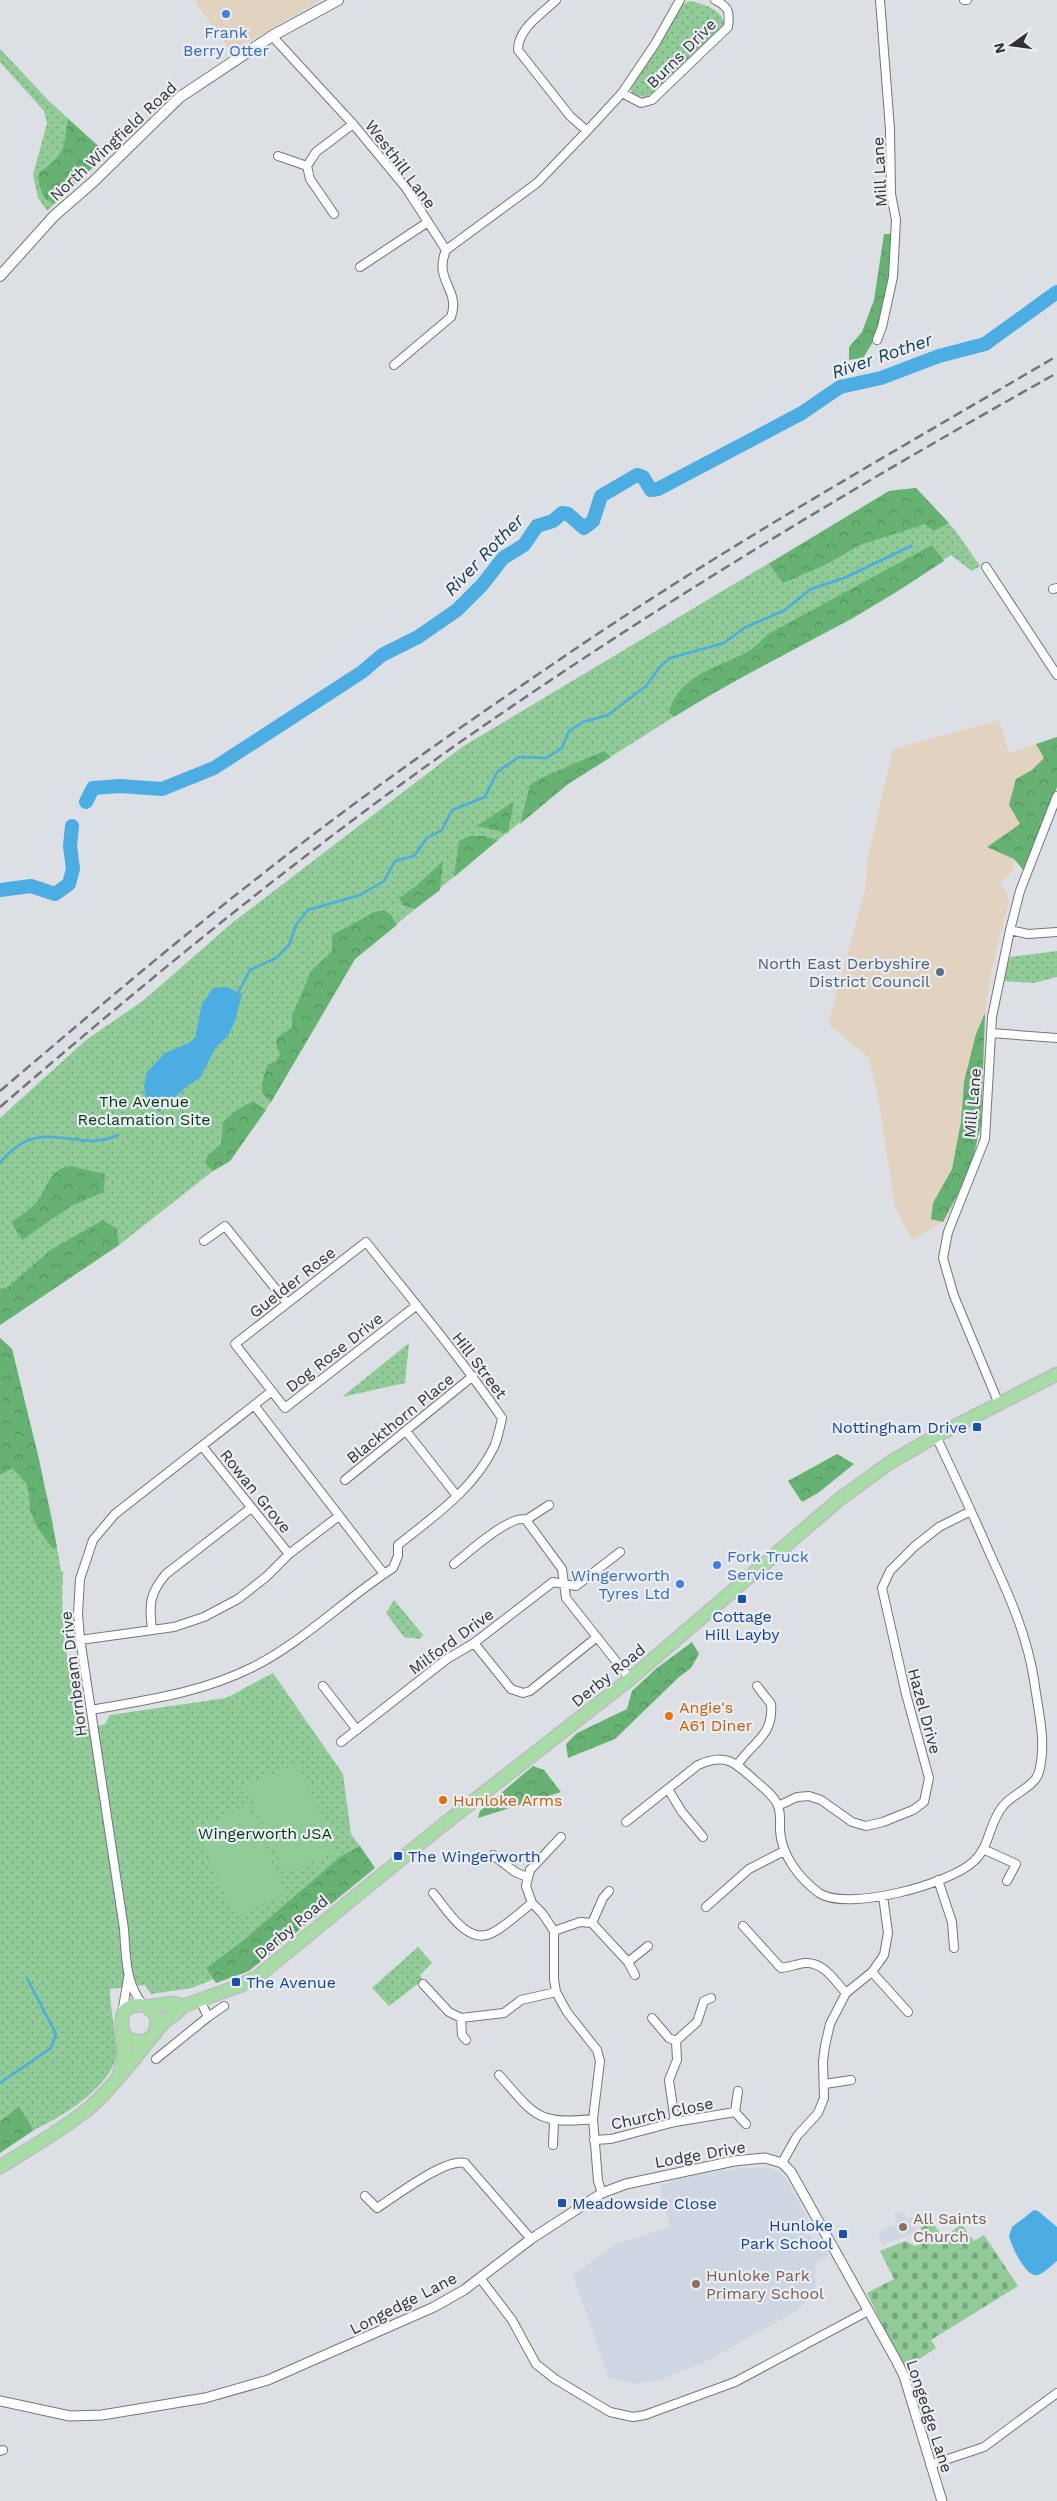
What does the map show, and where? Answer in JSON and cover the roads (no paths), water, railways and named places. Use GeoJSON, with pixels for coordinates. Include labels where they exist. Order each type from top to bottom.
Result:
{"type":"FeatureCollection","features":[{"type":"Feature","properties":{"kind":"highway","name":"Derby Road"},"geometry":{"type":"LineString","coordinates":[[0,2166],[63,2128],[88,2108],[118,2078],[164,2020],[178,2013],[184,2006],[239,1986],[257,1977],[444,1824],[630,1679],[841,1498],[891,1462],[936,1436],[1057,1374]]}},
{"type":"Feature","properties":{"kind":"highway","name":"Derby Road"},"geometry":{"type":"LineString","coordinates":[[145,2006],[173,2003],[184,2006]]}},
{"type":"Feature","properties":{"kind":"highway"},"geometry":{"type":"LineString","coordinates":[[145,2006],[157,2018],[154,2035],[136,2043],[130,2040],[123,2033],[121,2018],[129,2008],[145,2006]]}},
{"type":"Feature","properties":{"kind":"highway","name":"Derby Road"},"geometry":{"type":"LineString","coordinates":[[118,2078],[125,2053],[123,2033]]}},
{"type":"Feature","properties":{"kind":"main road","name":"North Wingfield Road"},"geometry":{"type":"LineString","coordinates":[[0,276],[54,216],[93,182],[180,97],[272,36],[338,0]]}},
{"type":"Feature","properties":{"kind":"street"},"geometry":{"type":"LineString","coordinates":[[556,0],[526,28],[518,42],[518,50],[570,116],[587,131]]}},
{"type":"Feature","properties":{"kind":"street"},"geometry":{"type":"LineString","coordinates":[[394,365],[451,317],[455,307],[452,294],[442,274],[441,261],[446,250],[537,183],[587,131],[622,93],[655,44],[680,0]]}},
{"type":"Feature","properties":{"kind":"street","name":"Burns Drive"},"geometry":{"type":"LineString","coordinates":[[622,93],[641,103],[652,100],[728,27],[730,14],[726,6],[715,0]]}},
{"type":"Feature","properties":{"kind":"street","name":"Mill Lane"},"geometry":{"type":"LineString","coordinates":[[877,340],[882,327],[893,277],[896,220],[891,194],[890,129],[880,0]]}},
{"type":"Feature","properties":{"kind":"street","name":"Westhill Lane"},"geometry":{"type":"LineString","coordinates":[[272,36],[353,124],[406,188],[446,250]]}},
{"type":"Feature","properties":{"kind":"street"},"geometry":{"type":"LineString","coordinates":[[334,214],[310,179],[307,166],[316,152],[353,124]]}},
{"type":"Feature","properties":{"kind":"street"},"geometry":{"type":"LineString","coordinates":[[278,156],[307,166]]}},
{"type":"Feature","properties":{"kind":"street"},"geometry":{"type":"LineString","coordinates":[[360,266],[428,222]]}},
{"type":"Feature","properties":{"kind":"street"},"geometry":{"type":"LineString","coordinates":[[986,566],[1057,675]]}},
{"type":"Feature","properties":{"kind":"street","name":"Mill Lane"},"geometry":{"type":"LineString","coordinates":[[999,1404],[954,1296],[943,1258],[948,1232],[985,1139],[991,1033],[1000,971],[1010,930],[1020,891],[1057,796]]}},
{"type":"Feature","properties":{"kind":"street"},"geometry":{"type":"LineString","coordinates":[[1010,930],[1028,934],[1057,932]]}},
{"type":"Feature","properties":{"kind":"street"},"geometry":{"type":"LineString","coordinates":[[991,1033],[1057,1038]]}},
{"type":"Feature","properties":{"kind":"street"},"geometry":{"type":"LineString","coordinates":[[204,1241],[225,1226],[287,1303]]}},
{"type":"Feature","properties":{"kind":"street","name":"Guelder Rose"},"geometry":{"type":"LineString","coordinates":[[234,1344],[366,1242]]}},
{"type":"Feature","properties":{"kind":"street","name":"Hill Street"},"geometry":{"type":"LineString","coordinates":[[91,1710],[174,1697],[220,1682],[254,1667],[279,1651],[393,1568],[398,1556],[398,1544],[476,1478],[495,1446],[502,1418],[473,1376],[366,1242]]}},
{"type":"Feature","properties":{"kind":"street","name":"Dog Rose Drive"},"geometry":{"type":"LineString","coordinates":[[234,1344],[285,1408],[417,1305]]}},
{"type":"Feature","properties":{"kind":"street","name":"Blackthorn Place"},"geometry":{"type":"LineString","coordinates":[[345,1480],[473,1376]]}},
{"type":"Feature","properties":{"kind":"street","name":"Hornbeam Drive"},"geometry":{"type":"LineString","coordinates":[[121,2018],[128,1978],[124,1929],[80,1640],[78,1614],[80,1580],[94,1540],[115,1514],[272,1391]]}},
{"type":"Feature","properties":{"kind":"street"},"geometry":{"type":"LineString","coordinates":[[254,1405],[384,1574]]}},
{"type":"Feature","properties":{"kind":"street"},"geometry":{"type":"LineString","coordinates":[[406,1431],[457,1496]]}},
{"type":"Feature","properties":{"kind":"street"},"geometry":{"type":"LineString","coordinates":[[626,1822],[698,1766],[711,1759],[724,1759],[738,1764],[770,1794],[778,1806],[784,1851],[802,1877],[823,1895],[848,1900],[893,1895],[938,1880],[974,1862],[983,1849],[995,1818],[1004,1804],[1026,1788],[1039,1774],[1043,1740],[1031,1662],[1016,1610],[936,1436]]}},
{"type":"Feature","properties":{"kind":"street","name":"Rowan Grove"},"geometry":{"type":"LineString","coordinates":[[202,1446],[289,1554]]}},
{"type":"Feature","properties":{"kind":"street"},"geometry":{"type":"LineString","coordinates":[[526,1520],[548,1505]]}},
{"type":"Feature","properties":{"kind":"street"},"geometry":{"type":"LineString","coordinates":[[152,1630],[151,1598],[156,1586],[166,1574],[251,1508]]}},
{"type":"Feature","properties":{"kind":"street","name":"Hazel Drive"},"geometry":{"type":"LineString","coordinates":[[778,1806],[797,1797],[809,1796],[821,1800],[852,1822],[866,1826],[883,1822],[913,1810],[924,1802],[929,1778],[906,1694],[882,1588],[890,1571],[915,1546],[939,1527],[971,1511]]}},
{"type":"Feature","properties":{"kind":"street"},"geometry":{"type":"LineString","coordinates":[[80,1640],[174,1627],[204,1617],[238,1599],[266,1577],[289,1554],[339,1516]]}},
{"type":"Feature","properties":{"kind":"street"},"geometry":{"type":"LineString","coordinates":[[454,1564],[491,1534],[516,1518],[526,1520],[562,1569],[566,1598],[630,1679]]}},
{"type":"Feature","properties":{"kind":"street","name":"Milford Drive"},"geometry":{"type":"LineString","coordinates":[[341,1742],[447,1658],[474,1643],[553,1582],[576,1586],[620,1552]]}},
{"type":"Feature","properties":{"kind":"street"},"geometry":{"type":"LineString","coordinates":[[474,1643],[511,1689],[523,1693],[530,1691],[597,1638]]}},
{"type":"Feature","properties":{"kind":"street"},"geometry":{"type":"LineString","coordinates":[[323,1686],[357,1730]]}},
{"type":"Feature","properties":{"kind":"street"},"geometry":{"type":"LineString","coordinates":[[738,1764],[746,1752],[766,1732],[770,1724],[771,1704],[757,1686]]}},
{"type":"Feature","properties":{"kind":"street"},"geometry":{"type":"LineString","coordinates":[[668,1789],[682,1812],[703,1837]]}},
{"type":"Feature","properties":{"kind":"street"},"geometry":{"type":"LineString","coordinates":[[561,1838],[526,1877],[528,1894],[532,1903],[542,1912],[554,1931],[554,1979],[556,1992],[567,2012],[597,2050],[600,2061],[592,2119],[598,2181],[602,2192]]}},
{"type":"Feature","properties":{"kind":"street"},"geometry":{"type":"LineString","coordinates":[[983,1849],[1016,1864],[1007,1881]]}},
{"type":"Feature","properties":{"kind":"street"},"geometry":{"type":"LineString","coordinates":[[706,1907],[749,1869],[784,1851]]}},
{"type":"Feature","properties":{"kind":"street"},"geometry":{"type":"LineString","coordinates":[[493,1855],[515,1872],[526,1877]]}},
{"type":"Feature","properties":{"kind":"street"},"geometry":{"type":"LineString","coordinates":[[938,1880],[952,1922],[954,1948]]}},
{"type":"Feature","properties":{"kind":"street"},"geometry":{"type":"LineString","coordinates":[[592,1923],[603,1898],[609,1891]]}},
{"type":"Feature","properties":{"kind":"street"},"geometry":{"type":"LineString","coordinates":[[433,1893],[459,1925],[468,1932],[481,1936],[493,1933],[532,1903]]}},
{"type":"Feature","properties":{"kind":"street"},"geometry":{"type":"LineString","coordinates":[[868,2311],[802,2188],[782,2163],[797,2136],[818,2113],[824,2098],[823,2061],[830,2024],[846,1993],[872,1972],[884,1955],[888,1933],[883,1896]]}},
{"type":"Feature","properties":{"kind":"street"},"geometry":{"type":"LineString","coordinates":[[554,1931],[580,1922],[592,1923],[628,1962],[636,1975]]}},
{"type":"Feature","properties":{"kind":"street"},"geometry":{"type":"LineString","coordinates":[[743,1926],[781,1968],[804,1963],[816,1964],[824,1968],[846,1993]]}},
{"type":"Feature","properties":{"kind":"street"},"geometry":{"type":"LineString","coordinates":[[628,1962],[648,1946]]}},
{"type":"Feature","properties":{"kind":"street"},"geometry":{"type":"LineString","coordinates":[[872,1972],[908,2012]]}},
{"type":"Feature","properties":{"kind":"street","name":"Hornbeam Drive"},"geometry":{"type":"LineString","coordinates":[[128,1978],[137,1998],[145,2006]]}},
{"type":"Feature","properties":{"kind":"street"},"geometry":{"type":"LineString","coordinates":[[423,1984],[449,2012],[461,2018],[504,2013],[521,2000],[556,1992]]}},
{"type":"Feature","properties":{"kind":"street"},"geometry":{"type":"LineString","coordinates":[[676,2041],[697,2022],[704,2001],[711,1998]]}},
{"type":"Feature","properties":{"kind":"street"},"geometry":{"type":"LineString","coordinates":[[200,2000],[208,2017]]}},
{"type":"Feature","properties":{"kind":"street"},"geometry":{"type":"LineString","coordinates":[[156,2059],[224,2006]]}},
{"type":"Feature","properties":{"kind":"street"},"geometry":{"type":"LineString","coordinates":[[461,2018],[462,2035],[466,2040]]}},
{"type":"Feature","properties":{"kind":"street"},"geometry":{"type":"LineString","coordinates":[[652,2018],[669,2038],[676,2041]]}},
{"type":"Feature","properties":{"kind":"street"},"geometry":{"type":"LineString","coordinates":[[675,2122],[669,2080],[677,2060],[676,2041]]}},
{"type":"Feature","properties":{"kind":"street"},"geometry":{"type":"LineString","coordinates":[[499,2075],[532,2111],[542,2118],[554,2121],[592,2119]]}},
{"type":"Feature","properties":{"kind":"street"},"geometry":{"type":"LineString","coordinates":[[825,2084],[851,2080]]}},
{"type":"Feature","properties":{"kind":"street","name":"Church Close"},"geometry":{"type":"LineString","coordinates":[[735,2112],[738,2091]]}},
{"type":"Feature","properties":{"kind":"street","name":"Church Close"},"geometry":{"type":"LineString","coordinates":[[594,2140],[611,2139],[675,2122],[735,2112]]}},
{"type":"Feature","properties":{"kind":"street","name":"Church Close"},"geometry":{"type":"LineString","coordinates":[[735,2112],[746,2124]]}},
{"type":"Feature","properties":{"kind":"street"},"geometry":{"type":"LineString","coordinates":[[553,2145],[554,2121]]}},
{"type":"Feature","properties":{"kind":"street","name":"Lodge Drive"},"geometry":{"type":"LineString","coordinates":[[480,2278],[531,2239],[602,2192],[626,2184],[734,2161],[765,2158],[782,2163]]}},
{"type":"Feature","properties":{"kind":"street"},"geometry":{"type":"LineString","coordinates":[[365,2196],[377,2208],[444,2166],[460,2162],[465,2163],[531,2239]]}},
{"type":"Feature","properties":{"kind":"street","name":"Longedge Lane"},"geometry":{"type":"LineString","coordinates":[[0,2401],[70,2416],[102,2415],[205,2398],[268,2380],[337,2352],[434,2307],[480,2278],[512,2320],[536,2364],[590,2402],[610,2412],[633,2417],[645,2415],[735,2382],[868,2311],[904,2376],[942,2501]]}},
{"type":"Feature","properties":{"kind":"street"},"geometry":{"type":"LineString","coordinates":[[930,2465],[984,2447],[1057,2393]]}},
{"type":"Feature","properties":{"kind":"water"},"geometry":{"type":"Polygon","coordinates":[[[227,987],[242,994],[235,1021],[228,1036],[216,1047],[200,1078],[187,1086],[159,1112],[146,1102],[144,1086],[147,1072],[165,1053],[187,1044],[195,1038],[202,1004],[213,988],[227,987]]]}},
{"type":"Feature","properties":{"kind":"water"},"geometry":{"type":"Polygon","coordinates":[[[1034,2210],[1038,2211],[1057,2227],[1057,2261],[1038,2275],[1033,2275],[1024,2267],[1009,2236],[1012,2227],[1034,2210]]]}},
{"type":"Feature","properties":{"kind":"waterway","name":"River Rother"},"geometry":{"type":"LineString","coordinates":[[86,802],[93,788],[120,786],[162,789],[214,768],[362,672],[382,655],[418,637],[457,610],[482,585],[503,558],[524,545],[537,526],[553,521],[562,513],[568,514],[584,528],[593,521],[601,496],[637,475],[643,477],[651,490],[658,489],[802,413],[840,387],[881,378],[939,356],[985,344],[1057,292]]}},
{"type":"Feature","properties":{"kind":"waterway"},"geometry":{"type":"LineString","coordinates":[[239,991],[250,970],[276,958],[289,945],[296,925],[308,910],[360,895],[384,881],[395,861],[414,856],[427,838],[442,830],[452,810],[485,797],[497,772],[519,757],[546,758],[562,748],[569,731],[583,722],[608,715],[646,686],[660,667],[670,658],[724,643],[744,628],[785,610],[811,589],[844,578],[911,546]]}},
{"type":"Feature","properties":{"kind":"waterway","name":"River Rother"},"geometry":{"type":"LineString","coordinates":[[0,890],[31,886],[55,894],[69,884],[73,869],[70,846],[72,826]]}},
{"type":"Feature","properties":{"kind":"waterway"},"geometry":{"type":"LineString","coordinates":[[0,1163],[15,1148],[29,1140],[58,1137],[87,1141],[103,1140],[118,1135]]}},
{"type":"Feature","properties":{"kind":"waterway"},"geometry":{"type":"LineString","coordinates":[[0,2083],[51,2048],[56,2034],[27,1978]]}},
{"type":"Feature","properties":{"kind":"railway"},"geometry":{"type":"LineString","coordinates":[[0,1091],[227,902],[378,786],[459,729],[581,645],[698,569],[1057,356]]}},
{"type":"Feature","properties":{"kind":"railway"},"geometry":{"type":"LineString","coordinates":[[0,1107],[219,924],[331,836],[446,752],[670,602],[901,462],[1057,373]]}},
{"type":"Feature","properties":{"kind":"place","name":"Frank Berry Otter"},"geometry":{"type":"Point","coordinates":[226,14]}},
{"type":"Feature","properties":{"kind":"place","name":"North East Derbyshire District Council"},"geometry":{"type":"Point","coordinates":[940,972]}},
{"type":"Feature","properties":{"kind":"place","name":"Nottingham Drive"},"geometry":{"type":"Point","coordinates":[977,1427]}},
{"type":"Feature","properties":{"kind":"place","name":"Fork Truck Service"},"geometry":{"type":"Point","coordinates":[717,1565]}},
{"type":"Feature","properties":{"kind":"place","name":"Wingerworth Tyres Ltd"},"geometry":{"type":"Point","coordinates":[680,1584]}},
{"type":"Feature","properties":{"kind":"place","name":"Cottage Hill Layby"},"geometry":{"type":"Point","coordinates":[742,1599]}},
{"type":"Feature","properties":{"kind":"place","name":"Angie's A61 Diner"},"geometry":{"type":"Point","coordinates":[669,1716]}},
{"type":"Feature","properties":{"kind":"place","name":"Hunloke Arms"},"geometry":{"type":"Point","coordinates":[443,1800]}},
{"type":"Feature","properties":{"kind":"place","name":"The Wingerworth"},"geometry":{"type":"Point","coordinates":[398,1856]}},
{"type":"Feature","properties":{"kind":"place","name":"The Avenue"},"geometry":{"type":"Point","coordinates":[236,1982]}},
{"type":"Feature","properties":{"kind":"place","name":"Meadowside Close"},"geometry":{"type":"Point","coordinates":[562,2203]}},
{"type":"Feature","properties":{"kind":"place","name":"All Saints Church"},"geometry":{"type":"Point","coordinates":[903,2227]}},
{"type":"Feature","properties":{"kind":"place","name":"Hunloke Park School"},"geometry":{"type":"Point","coordinates":[843,2234]}},
{"type":"Feature","properties":{"kind":"place","name":"Hunloke Park Primary School"},"geometry":{"type":"Point","coordinates":[696,2284]}},
{"type":"Feature","properties":{"kind":"park label","name":"The Avenue Reclamation Site"},"geometry":{"type":"Point","coordinates":[144,1110]}},
{"type":"Feature","properties":{"kind":"park label","name":"Wingerworth JSA"},"geometry":{"type":"Point","coordinates":[265,1833]}}]}
